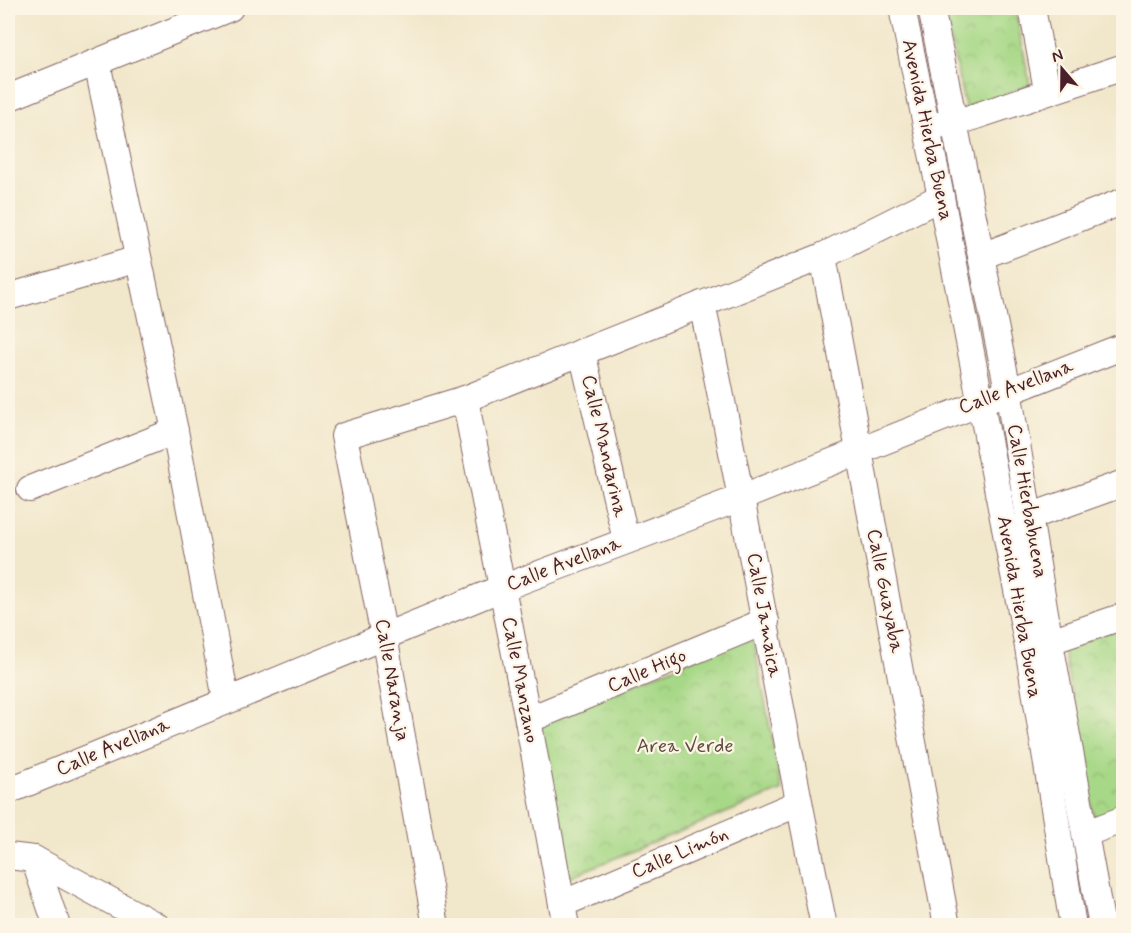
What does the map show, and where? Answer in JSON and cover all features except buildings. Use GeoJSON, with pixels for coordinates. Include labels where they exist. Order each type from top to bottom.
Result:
{"type":"FeatureCollection","features":[{"type":"Feature","properties":{"kind":"street"},"geometry":{"type":"LineString","coordinates":[[8,98],[230,8]]}},
{"type":"Feature","properties":{"kind":"street","name":"Avenida Hierba Buena"},"geometry":{"type":"LineString","coordinates":[[902,8],[980,401],[1039,645],[1073,926]]}},
{"type":"Feature","properties":{"kind":"street","name":"Calle Hierbabuena"},"geometry":{"type":"LineString","coordinates":[[931,8],[1008,390],[1029,516],[1039,645],[1087,833],[1102,926]]}},
{"type":"Feature","properties":{"kind":"street"},"geometry":{"type":"LineString","coordinates":[[1032,8],[1047,90]]}},
{"type":"Feature","properties":{"kind":"street"},"geometry":{"type":"LineString","coordinates":[[97,63],[175,431],[226,699]]}},
{"type":"Feature","properties":{"kind":"street"},"geometry":{"type":"LineString","coordinates":[[927,126],[955,123],[1047,90],[1124,67]]}},
{"type":"Feature","properties":{"kind":"street"},"geometry":{"type":"LineString","coordinates":[[465,399],[823,256],[941,197]]}},
{"type":"Feature","properties":{"kind":"street"},"geometry":{"type":"LineString","coordinates":[[982,256],[1124,201]]}},
{"type":"Feature","properties":{"kind":"street","name":"Calle Guayaba"},"geometry":{"type":"LineString","coordinates":[[823,256],[947,926]]}},
{"type":"Feature","properties":{"kind":"street"},"geometry":{"type":"LineString","coordinates":[[8,297],[138,259]]}},
{"type":"Feature","properties":{"kind":"street","name":"Calle Jamaica"},"geometry":{"type":"LineString","coordinates":[[702,304],[743,497],[824,926]]}},
{"type":"Feature","properties":{"kind":"street","name":"Calle Avellana"},"geometry":{"type":"LineString","coordinates":[[8,791],[226,699],[502,588],[743,497],[980,401],[1124,346]]}},
{"type":"Feature","properties":{"kind":"street","name":"Calle Mandarina"},"geometry":{"type":"LineString","coordinates":[[582,352],[627,540]]}},
{"type":"Feature","properties":{"kind":"street","name":"Calle Naranja"},"geometry":{"type":"LineString","coordinates":[[436,926],[384,636],[344,436],[465,399]]}},
{"type":"Feature","properties":{"kind":"street","name":"Calle Manzano"},"geometry":{"type":"LineString","coordinates":[[465,399],[564,915]]}},
{"type":"Feature","properties":{"kind":"street"},"geometry":{"type":"LineString","coordinates":[[30,489],[175,431]]}},
{"type":"Feature","properties":{"kind":"street"},"geometry":{"type":"LineString","coordinates":[[1029,516],[1124,483]]}},
{"type":"Feature","properties":{"kind":"street"},"geometry":{"type":"LineString","coordinates":[[1039,645],[1124,616]]}},
{"type":"Feature","properties":{"kind":"street","name":"Calle Higo"},"geometry":{"type":"LineString","coordinates":[[528,720],[766,621]]}},
{"type":"Feature","properties":{"kind":"street","name":"Calle Limón"},"geometry":{"type":"LineString","coordinates":[[564,915],[799,803]]}},
{"type":"Feature","properties":{"kind":"street"},"geometry":{"type":"LineString","coordinates":[[1087,833],[1124,819]]}},
{"type":"Feature","properties":{"kind":"street"},"geometry":{"type":"LineString","coordinates":[[8,856],[34,859],[157,926]]}},
{"type":"Feature","properties":{"kind":"street"},"geometry":{"type":"LineString","coordinates":[[34,859],[57,926]]}},
{"type":"Feature","properties":{"kind":"street"},"geometry":{"type":"LineString","coordinates":[[103,896],[115,926]]}},
{"type":"Feature","properties":{"kind":"green space"},"geometry":{"type":"Polygon","coordinates":[[[943,8],[1015,8],[1030,85],[966,110],[943,8]]]}},
{"type":"Feature","properties":{"kind":"green space"},"geometry":{"type":"Polygon","coordinates":[[[1123,626],[1123,807],[1094,818],[1063,649],[1123,626]]]}},
{"type":"Feature","properties":{"kind":"green space","name":"Area Verde"},"geometry":{"type":"Polygon","coordinates":[[[752,634],[782,790],[569,877],[539,724],[752,634]]]}}]}
